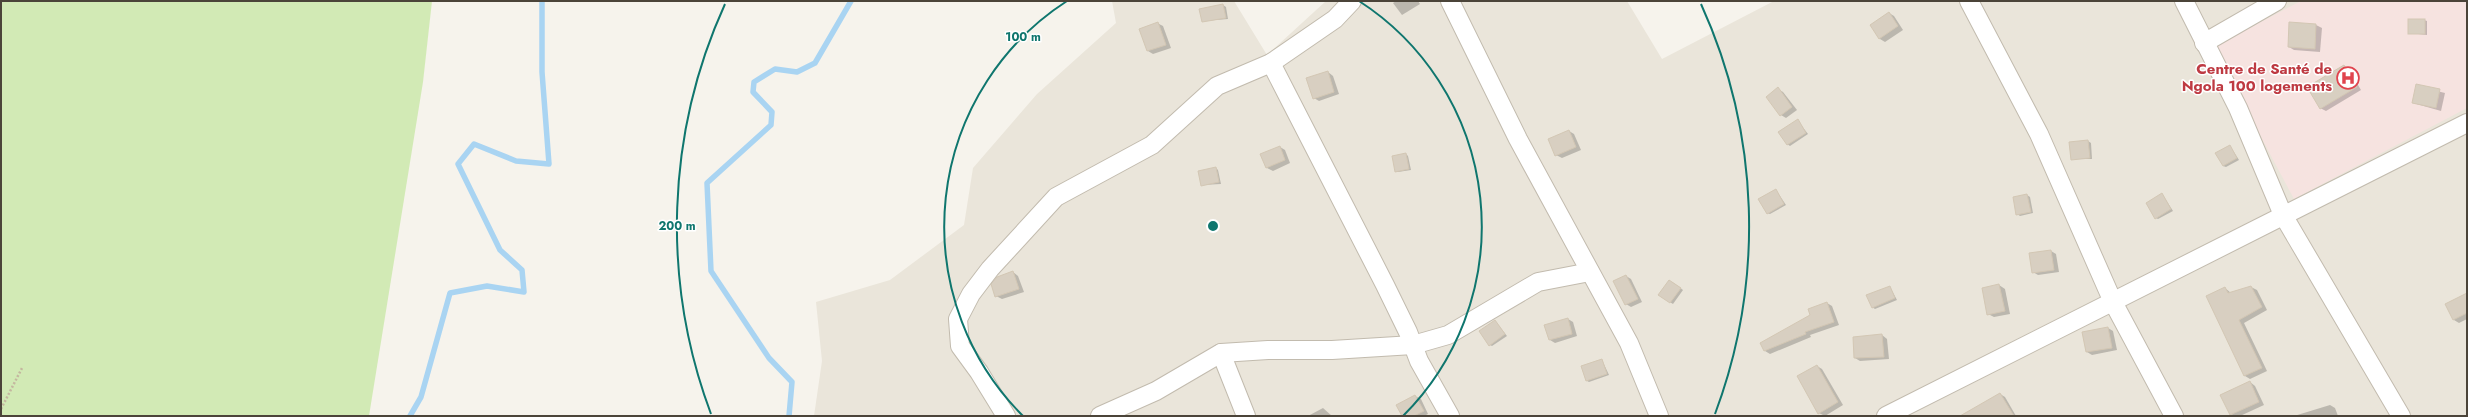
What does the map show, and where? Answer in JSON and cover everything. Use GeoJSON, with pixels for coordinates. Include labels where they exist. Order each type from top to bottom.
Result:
{"type":"FeatureCollection","features":[{"type":"Feature","properties":{"kind":"street"},"geometry":{"type":"LineString","coordinates":[[1006,416],[979,372],[960,346],[958,319],[971,294],[990,269],[1056,197],[1152,145],[1217,86],[1271,63],[1335,19],[1352,1]]}},
{"type":"Feature","properties":{"kind":"street"},"geometry":{"type":"LineString","coordinates":[[1450,1],[1518,139],[1629,343],[1660,416]]}},
{"type":"Feature","properties":{"kind":"street"},"geometry":{"type":"LineString","coordinates":[[1969,1],[2039,134],[2113,302],[2174,416]]}},
{"type":"Feature","properties":{"kind":"street"},"geometry":{"type":"LineString","coordinates":[[2184,1],[2238,108],[2284,215],[2401,416]]}},
{"type":"Feature","properties":{"kind":"street"},"geometry":{"type":"LineString","coordinates":[[2204,43],[2277,1]]}},
{"type":"Feature","properties":{"kind":"street"},"geometry":{"type":"LineString","coordinates":[[1271,63],[1334,182],[1413,345],[1419,361],[1450,416]]}},
{"type":"Feature","properties":{"kind":"street"},"geometry":{"type":"LineString","coordinates":[[1886,416],[2467,123]]}},
{"type":"Feature","properties":{"kind":"street"},"geometry":{"type":"LineString","coordinates":[[1100,416],[1156,391],[1221,353],[1268,350],[1332,350],[1413,345],[1448,335],[1538,282],[1590,272]]}},
{"type":"Feature","properties":{"kind":"street"},"geometry":{"type":"LineString","coordinates":[[1221,353],[1246,416]]}},
{"type":"Feature","properties":{"kind":"path"},"geometry":{"type":"LineString","coordinates":[[1,409],[22,368]]}},
{"type":"Feature","properties":{"kind":"shaded area"},"geometry":{"type":"Polygon","coordinates":[[[1112,1],[1234,1],[1267,55],[1326,1],[1627,1],[1662,59],[1774,1],[2467,1],[2467,416],[814,416],[822,361],[816,302],[890,280],[964,225],[973,168],[1037,94],[1116,23],[1112,1]]]}},
{"type":"Feature","properties":{"kind":"shaded area","name":"Centre de Santé de Ngola 100 logements"},"geometry":{"type":"Polygon","coordinates":[[[2301,1],[2467,1],[2467,108],[2294,199],[2213,47],[2301,1]]]}},
{"type":"Feature","properties":{"kind":"green space"},"geometry":{"type":"Polygon","coordinates":[[[1,1],[432,1],[423,82],[369,416],[1,416],[1,1]]]}},
{"type":"Feature","properties":{"kind":"building"},"geometry":{"type":"Polygon","coordinates":[[[1223,4],[1226,18],[1202,22],[1199,9],[1223,4]]]}},
{"type":"Feature","properties":{"kind":"building"},"geometry":{"type":"Polygon","coordinates":[[[1889,12],[1898,26],[1879,39],[1870,25],[1889,12]]]}},
{"type":"Feature","properties":{"kind":"building"},"geometry":{"type":"Polygon","coordinates":[[[2408,19],[2425,19],[2425,34],[2408,34],[2408,19]]]}},
{"type":"Feature","properties":{"kind":"building"},"geometry":{"type":"Polygon","coordinates":[[[1158,22],[1166,45],[1147,51],[1139,29],[1158,22]]]}},
{"type":"Feature","properties":{"kind":"building"},"geometry":{"type":"Polygon","coordinates":[[[2289,22],[2316,24],[2315,49],[2288,47],[2289,22]]]}},
{"type":"Feature","properties":{"kind":"building"},"geometry":{"type":"Polygon","coordinates":[[[2344,65],[2357,87],[2320,109],[2307,87],[2344,65]]]}},
{"type":"Feature","properties":{"kind":"building"},"geometry":{"type":"Polygon","coordinates":[[[1328,71],[1334,92],[1313,99],[1306,78],[1328,71]]]}},
{"type":"Feature","properties":{"kind":"building"},"geometry":{"type":"Polygon","coordinates":[[[2416,84],[2440,89],[2436,108],[2412,103],[2416,84]]]}},
{"type":"Feature","properties":{"kind":"building"},"geometry":{"type":"Polygon","coordinates":[[[1778,87],[1792,107],[1780,116],[1766,97],[1778,87]]]}},
{"type":"Feature","properties":{"kind":"building"},"geometry":{"type":"Polygon","coordinates":[[[1798,119],[1806,133],[1787,145],[1778,132],[1798,119]]]}},
{"type":"Feature","properties":{"kind":"building"},"geometry":{"type":"Polygon","coordinates":[[[1569,130],[1576,147],[1555,156],[1548,139],[1569,130]]]}},
{"type":"Feature","properties":{"kind":"building"},"geometry":{"type":"Polygon","coordinates":[[[2088,140],[2090,158],[2071,160],[2069,142],[2088,140]]]}},
{"type":"Feature","properties":{"kind":"building"},"geometry":{"type":"Polygon","coordinates":[[[2230,145],[2237,158],[2223,166],[2215,153],[2230,145]]]}},
{"type":"Feature","properties":{"kind":"building"},"geometry":{"type":"Polygon","coordinates":[[[1280,146],[1285,160],[1266,168],[1260,154],[1280,146]]]}},
{"type":"Feature","properties":{"kind":"building"},"geometry":{"type":"Polygon","coordinates":[[[1406,153],[1409,169],[1395,172],[1392,156],[1406,153]]]}},
{"type":"Feature","properties":{"kind":"building"},"geometry":{"type":"Polygon","coordinates":[[[1216,167],[1219,182],[1201,186],[1198,171],[1216,167]]]}},
{"type":"Feature","properties":{"kind":"building"},"geometry":{"type":"Polygon","coordinates":[[[1776,189],[1784,204],[1767,214],[1758,199],[1776,189]]]}},
{"type":"Feature","properties":{"kind":"building"},"geometry":{"type":"Polygon","coordinates":[[[2162,193],[2171,209],[2155,219],[2146,203],[2162,193]]]}},
{"type":"Feature","properties":{"kind":"building"},"geometry":{"type":"Polygon","coordinates":[[[2027,194],[2031,212],[2016,215],[2013,197],[2027,194]]]}},
{"type":"Feature","properties":{"kind":"building"},"geometry":{"type":"Polygon","coordinates":[[[2051,250],[2054,270],[2032,273],[2029,253],[2051,250]]]}},
{"type":"Feature","properties":{"kind":"building"},"geometry":{"type":"Polygon","coordinates":[[[1013,271],[1019,289],[995,297],[991,284],[997,277],[1013,271]]]}},
{"type":"Feature","properties":{"kind":"building"},"geometry":{"type":"Polygon","coordinates":[[[1626,275],[1638,299],[1625,305],[1613,281],[1626,275]]]}},
{"type":"Feature","properties":{"kind":"building"},"geometry":{"type":"Polygon","coordinates":[[[1669,280],[1681,288],[1670,303],[1658,295],[1669,280]]]}},
{"type":"Feature","properties":{"kind":"building"},"geometry":{"type":"Polygon","coordinates":[[[1999,284],[2005,311],[1987,315],[1982,288],[1999,284]]]}},
{"type":"Feature","properties":{"kind":"building"},"geometry":{"type":"Polygon","coordinates":[[[1890,286],[1895,298],[1872,308],[1866,295],[1890,286]]]}},
{"type":"Feature","properties":{"kind":"building"},"geometry":{"type":"Polygon","coordinates":[[[2251,286],[2262,307],[2239,320],[2262,368],[2244,376],[2206,296],[2225,287],[2228,293],[2251,286]]]}},
{"type":"Feature","properties":{"kind":"building"},"geometry":{"type":"Polygon","coordinates":[[[2467,293],[2467,313],[2453,320],[2445,304],[2467,293]]]}},
{"type":"Feature","properties":{"kind":"building"},"geometry":{"type":"Polygon","coordinates":[[[1827,302],[1834,322],[1805,332],[1806,334],[1764,351],[1760,343],[1810,315],[1808,309],[1827,302]]]}},
{"type":"Feature","properties":{"kind":"building"},"geometry":{"type":"Polygon","coordinates":[[[1568,318],[1572,334],[1549,340],[1544,325],[1568,318]]]}},
{"type":"Feature","properties":{"kind":"building"},"geometry":{"type":"Polygon","coordinates":[[[1495,320],[1505,334],[1489,346],[1479,331],[1495,320]]]}},
{"type":"Feature","properties":{"kind":"building"},"geometry":{"type":"Polygon","coordinates":[[[2108,327],[2112,348],[2086,352],[2082,332],[2108,327]]]}},
{"type":"Feature","properties":{"kind":"building"},"geometry":{"type":"Polygon","coordinates":[[[1882,334],[1884,357],[1854,358],[1853,337],[1882,334]]]}},
{"type":"Feature","properties":{"kind":"building"},"geometry":{"type":"Polygon","coordinates":[[[1602,359],[1607,374],[1586,381],[1581,366],[1602,359]]]}},
{"type":"Feature","properties":{"kind":"building"},"geometry":{"type":"Polygon","coordinates":[[[1817,365],[1838,402],[1818,414],[1797,376],[1817,365]]]}},
{"type":"Feature","properties":{"kind":"building"},"geometry":{"type":"Polygon","coordinates":[[[2250,381],[2259,402],[2230,415],[2220,395],[2250,381]]]}},
{"type":"Feature","properties":{"kind":"building"},"geometry":{"type":"Polygon","coordinates":[[[2000,393],[2014,416],[1960,416],[2000,393]]]}},
{"type":"Feature","properties":{"kind":"building"},"geometry":{"type":"Polygon","coordinates":[[[1415,395],[1424,411],[1414,416],[1402,416],[1396,405],[1415,395]]]}},
{"type":"Feature","properties":{"kind":"waterway"},"geometry":{"type":"LineString","coordinates":[[410,416],[421,397],[450,293],[487,286],[524,292],[522,270],[500,250],[458,164],[474,144],[516,161],[549,164],[542,72],[542,1]]}},
{"type":"Feature","properties":{"kind":"waterway"},"geometry":{"type":"LineString","coordinates":[[789,416],[792,382],[769,358],[711,271],[707,183],[771,125],[772,112],[753,92],[754,82],[775,69],[797,72],[815,63],[851,1]]}},
{"type":"Feature","properties":{"kind":"place","name":"Centre de Santé de Ngola 100 logements"},"geometry":{"type":"Point","coordinates":[2348,78]}}]}
